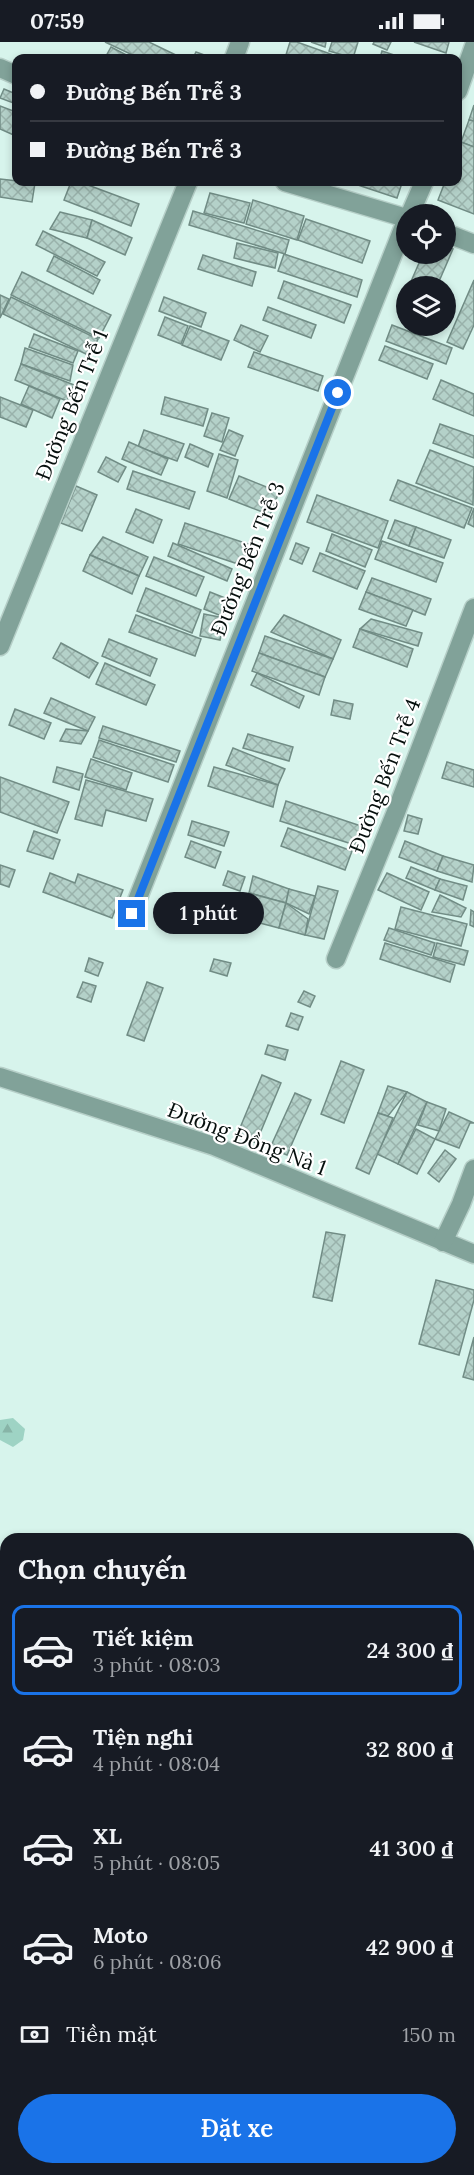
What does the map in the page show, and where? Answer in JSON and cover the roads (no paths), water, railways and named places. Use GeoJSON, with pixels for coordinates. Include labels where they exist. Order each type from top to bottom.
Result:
{"type":"FeatureCollection","features":[{"type":"Feature","properties":{"kind":"street"},"geometry":{"type":"LineString","coordinates":[[462,80],[474,46]]}},
{"type":"Feature","properties":{"kind":"street","name":"Đường Bến Trễ 1"},"geometry":{"type":"LineString","coordinates":[[0,646],[186,186]]}},
{"type":"Feature","properties":{"kind":"street"},"geometry":{"type":"LineString","coordinates":[[298,186],[396,217]]}},
{"type":"Feature","properties":{"kind":"street"},"geometry":{"type":"LineString","coordinates":[[414,204],[422,186]]}},
{"type":"Feature","properties":{"kind":"street"},"geometry":{"type":"LineString","coordinates":[[456,237],[474,244]]}},
{"type":"Feature","properties":{"kind":"street","name":"Đường Bến Trễ 3"},"geometry":{"type":"LineString","coordinates":[[132,914],[396,245]]}},
{"type":"Feature","properties":{"kind":"street","name":"Đường Bến Trễ 4"},"geometry":{"type":"LineString","coordinates":[[336,959],[396,812],[474,608]]}},
{"type":"Feature","properties":{"kind":"street","name":"Đường Đồng Nà 1"},"geometry":{"type":"LineString","coordinates":[[0,1077],[214,1146],[474,1254]]}},
{"type":"Feature","properties":{"kind":"street"},"geometry":{"type":"LineString","coordinates":[[443,1242],[474,1169]]}}]}
